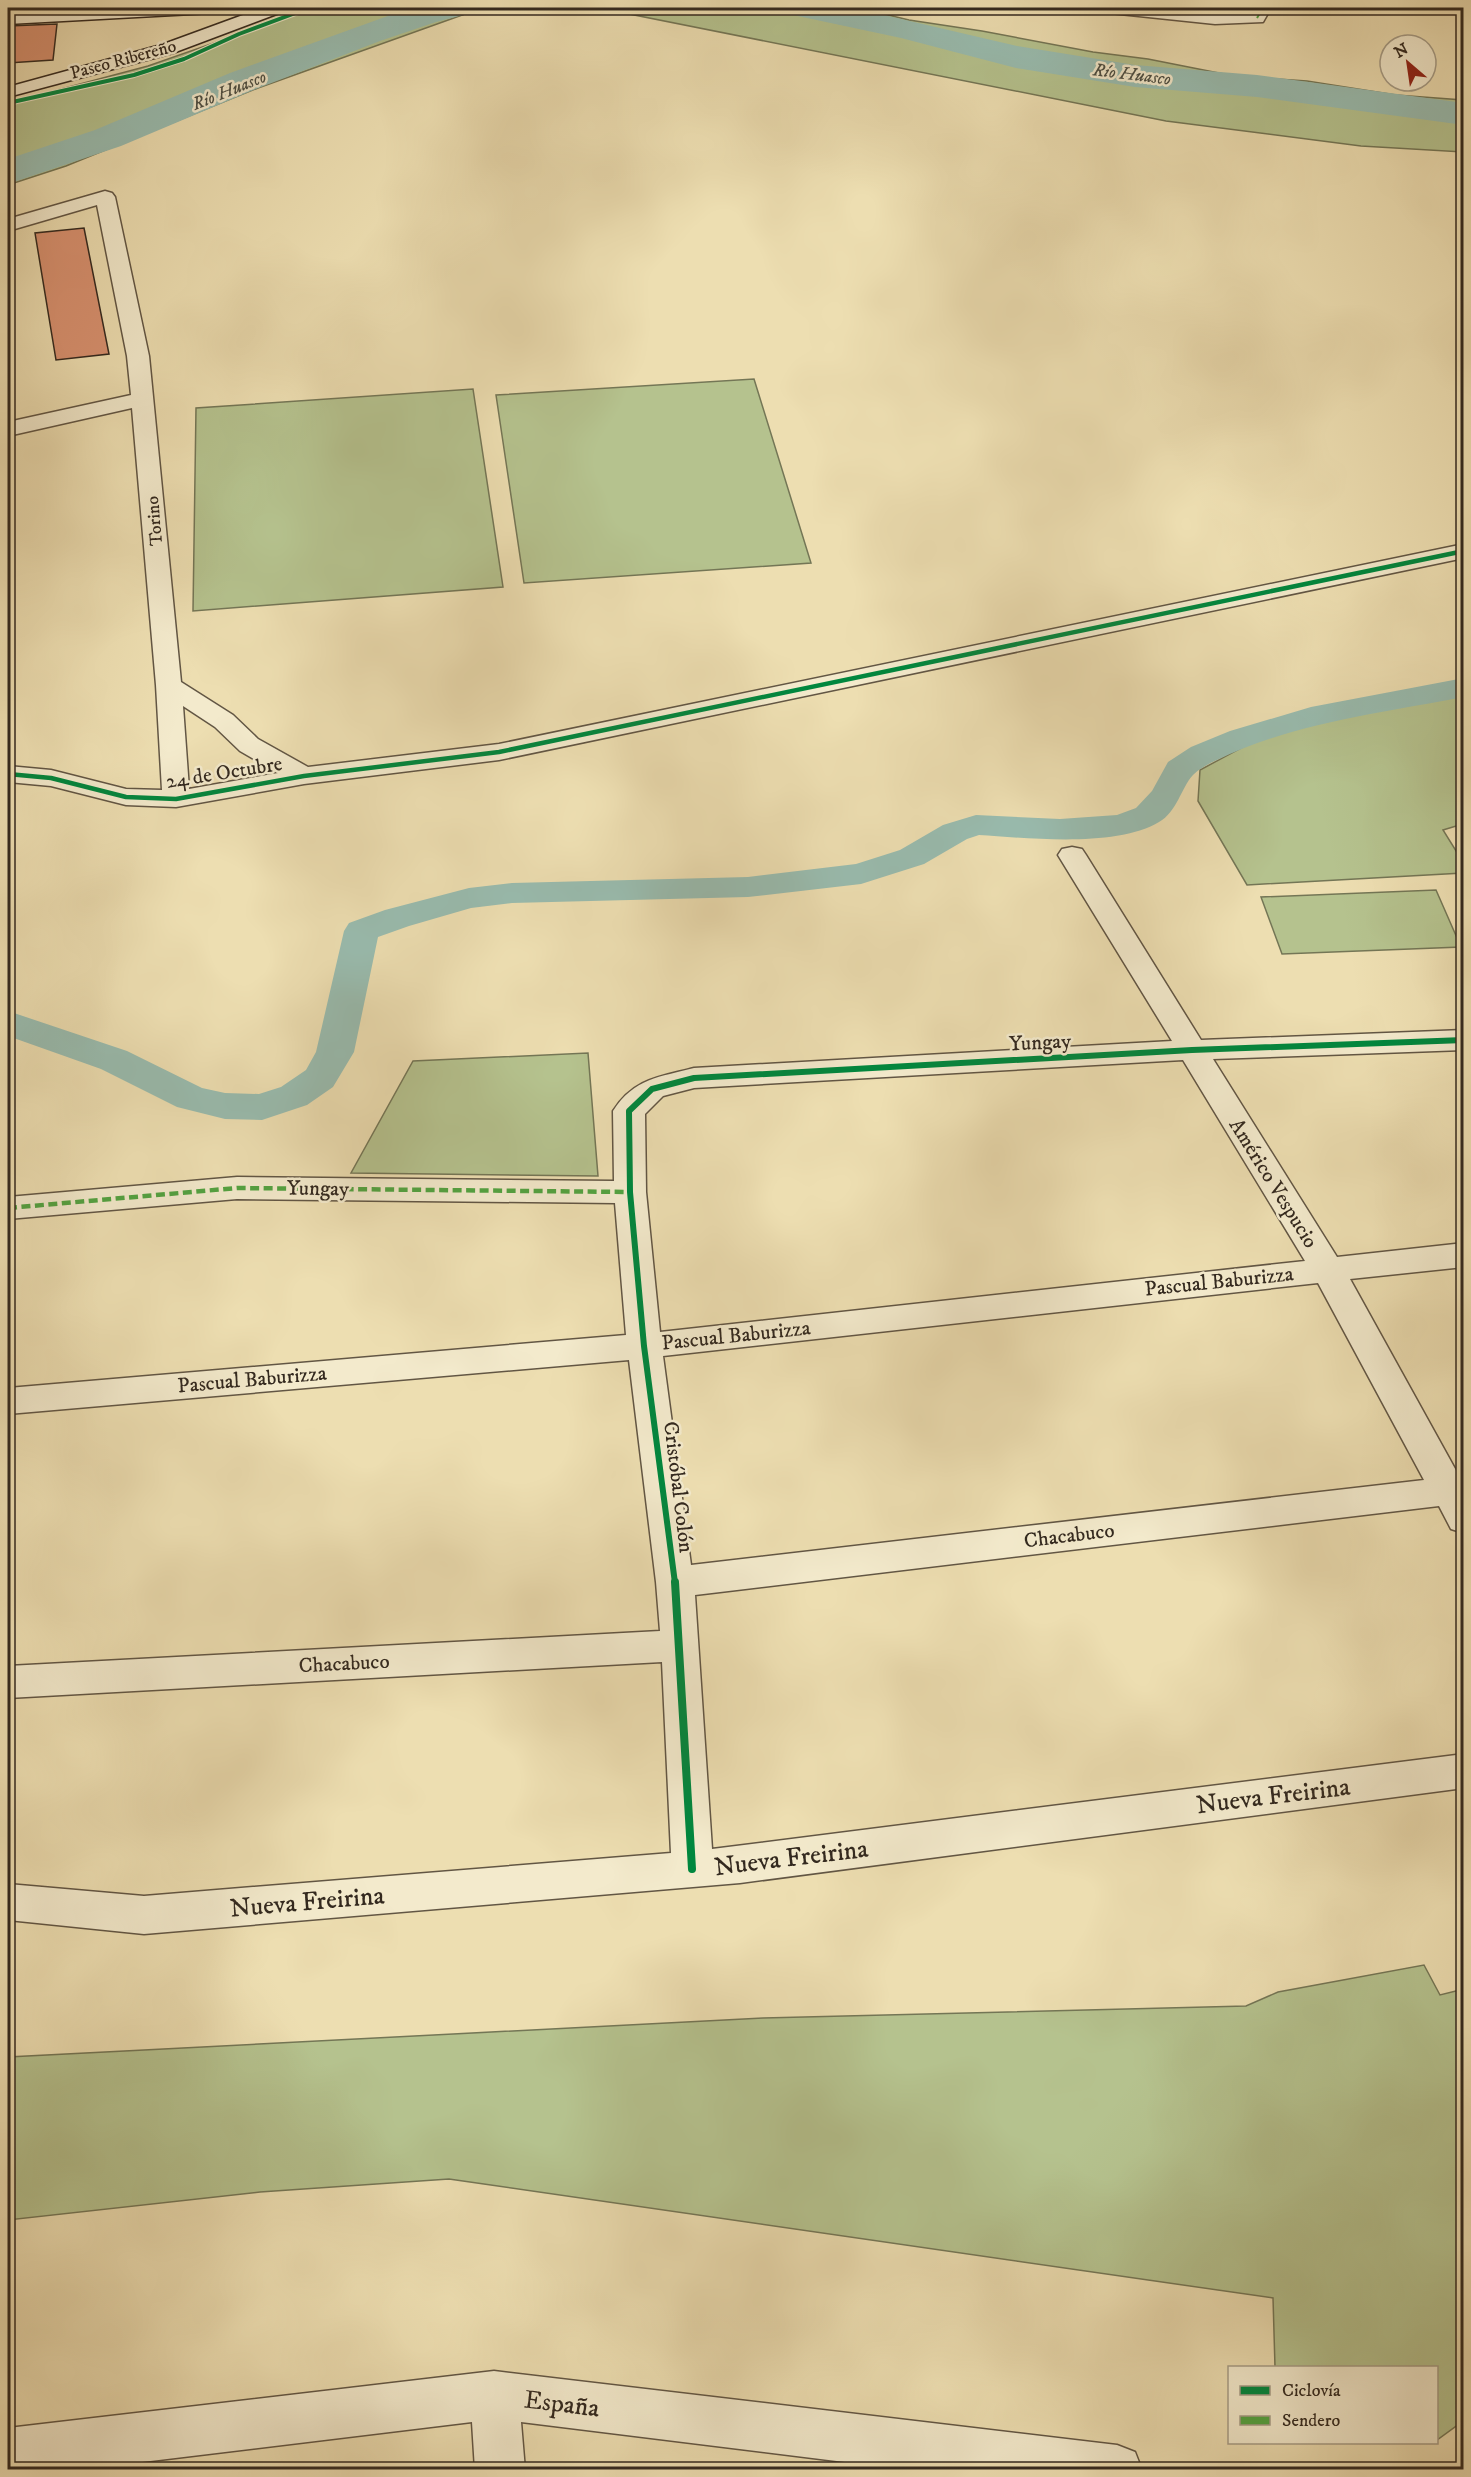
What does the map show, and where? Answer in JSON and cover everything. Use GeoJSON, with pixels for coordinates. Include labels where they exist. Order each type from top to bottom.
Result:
{"type":"FeatureCollection","features":[{"type":"Feature","properties":{"kind":"street"},"geometry":{"type":"LineString","coordinates":[[8,18],[211,8]]}},
{"type":"Feature","properties":{"kind":"street"},"geometry":{"type":"LineString","coordinates":[[8,92],[167,49],[276,8]]}},
{"type":"Feature","properties":{"kind":"street"},"geometry":{"type":"LineString","coordinates":[[1110,8],[1215,19],[1260,13]]}},
{"type":"Feature","properties":{"kind":"street","name":"Torino"},"geometry":{"type":"LineString","coordinates":[[8,225],[105,197],[138,356],[169,685],[176,799]]}},
{"type":"Feature","properties":{"kind":"street"},"geometry":{"type":"LineString","coordinates":[[8,429],[143,399]]}},
{"type":"Feature","properties":{"kind":"street","name":"24 de Octubre"},"geometry":{"type":"LineString","coordinates":[[8,774],[51,778],[126,797],[176,799],[304,776],[499,752],[1464,551]]}},
{"type":"Feature","properties":{"kind":"street"},"geometry":{"type":"LineString","coordinates":[[169,685],[224,721],[249,745],[304,776]]}},
{"type":"Feature","properties":{"kind":"street","name":"Américo Vespucio"},"geometry":{"type":"LineString","coordinates":[[1072,855],[1327,1269],[1459,1499]]}},
{"type":"Feature","properties":{"kind":"street","name":"Yungay"},"geometry":{"type":"LineString","coordinates":[[629,1111],[652,1089],[694,1078],[1192,1050],[1464,1040]]}},
{"type":"Feature","properties":{"kind":"street","name":"Cristóbal Colón"},"geometry":{"type":"LineString","coordinates":[[629,1111],[630,1192],[644,1346],[675,1582],[692,1869]]}},
{"type":"Feature","properties":{"kind":"street","name":"Yungay"},"geometry":{"type":"LineString","coordinates":[[8,1208],[237,1188],[630,1192]]}},
{"type":"Feature","properties":{"kind":"street","name":"Pascual Baburizza"},"geometry":{"type":"LineString","coordinates":[[8,1401],[644,1346],[1464,1255]]}},
{"type":"Feature","properties":{"kind":"street","name":"Chacabuco"},"geometry":{"type":"LineString","coordinates":[[675,1582],[1459,1499]]}},
{"type":"Feature","properties":{"kind":"street","name":"Chacabuco"},"geometry":{"type":"LineString","coordinates":[[8,1682],[680,1645]]}},
{"type":"Feature","properties":{"kind":"street","name":"Nueva Freirina"},"geometry":{"type":"LineString","coordinates":[[8,1902],[144,1915],[692,1869],[1464,1771]]}},
{"type":"Feature","properties":{"kind":"street"},"geometry":{"type":"LineString","coordinates":[[494,2395],[500,2469]]}},
{"type":"Feature","properties":{"kind":"street","name":"España"},"geometry":{"type":"LineString","coordinates":[[8,2453],[494,2395],[1117,2469]]}},
{"type":"Feature","properties":{"kind":"green space"},"geometry":{"type":"Polygon","coordinates":[[[314,8],[501,8],[479,9],[258,88],[66,166],[8,185],[8,103],[148,66],[314,8]]]}},
{"type":"Feature","properties":{"kind":"green space"},"geometry":{"type":"Polygon","coordinates":[[[599,8],[859,8],[909,20],[1093,52],[1148,59],[1234,76],[1307,81],[1378,93],[1463,100],[1463,152],[1361,146],[1166,121],[599,8]]]}},
{"type":"Feature","properties":{"kind":"green space"},"geometry":{"type":"Polygon","coordinates":[[[754,379],[811,563],[524,583],[496,395],[754,379]]]}},
{"type":"Feature","properties":{"kind":"green space"},"geometry":{"type":"Polygon","coordinates":[[[473,389],[503,587],[193,611],[196,408],[473,389]]]}},
{"type":"Feature","properties":{"kind":"green space"},"geometry":{"type":"Polygon","coordinates":[[[1463,682],[1463,824],[1443,830],[1463,862],[1463,873],[1247,885],[1198,801],[1200,770],[1282,726],[1463,682]]]}},
{"type":"Feature","properties":{"kind":"green space"},"geometry":{"type":"Polygon","coordinates":[[[1436,890],[1461,947],[1282,954],[1261,897],[1436,890]]]}},
{"type":"Feature","properties":{"kind":"green space"},"geometry":{"type":"Polygon","coordinates":[[[588,1053],[598,1176],[351,1173],[413,1061],[588,1053]]]}},
{"type":"Feature","properties":{"kind":"green space"},"geometry":{"type":"Polygon","coordinates":[[[1424,1965],[1440,1995],[1464,1989],[1463,2421],[1438,2439],[1438,2366],[1275,2366],[1273,2298],[449,2179],[260,2192],[8,2220],[8,2057],[763,2018],[1246,2006],[1278,1992],[1424,1965]]]}},
{"type":"Feature","properties":{"kind":"building"},"geometry":{"type":"Polygon","coordinates":[[[57,24],[53,60],[8,63],[8,26],[57,24]]]}},
{"type":"Feature","properties":{"kind":"building"},"geometry":{"type":"Polygon","coordinates":[[[84,228],[109,354],[56,360],[35,233],[84,228]]]}},
{"type":"Feature","properties":{"kind":"waterway","name":"Río Huasco"},"geometry":{"type":"LineString","coordinates":[[8,172],[108,138],[243,81],[368,34],[425,14],[451,8]]}},
{"type":"Feature","properties":{"kind":"waterway","name":"Río Huasco"},"geometry":{"type":"LineString","coordinates":[[805,8],[903,28],[1016,57],[1135,76],[1257,86],[1464,114]]}},
{"type":"Feature","properties":{"kind":"waterway"},"geometry":{"type":"LineString","coordinates":[[8,1023],[114,1060],[191,1098],[225,1106],[262,1107],[294,1096],[320,1078],[335,1052],[362,931],[397,918],[469,898],[512,893],[748,887],[861,874],[912,857],[955,832],[976,825],[1060,829],[1123,824],[1148,815],[1166,795],[1180,769],[1203,754],[1241,738],[1311,717],[1464,687]]}},
{"type":"Feature","properties":{"kind":"marked path"},"geometry":{"type":"LineString","coordinates":[[1140,8],[1143,13]]}},
{"type":"Feature","properties":{"kind":"marked path"},"geometry":{"type":"LineString","coordinates":[[1257,18],[1263,8]]}},
{"type":"Feature","properties":{"kind":"marked path"},"geometry":{"type":"LineString","coordinates":[[8,1208],[237,1188],[630,1192]]}},
{"type":"Feature","properties":{"kind":"cycle path","name":"Paseo Ribereño"},"geometry":{"type":"LineString","coordinates":[[8,103],[134,75],[184,59],[239,34],[309,8]]}},
{"type":"Feature","properties":{"kind":"cycle path"},"geometry":{"type":"LineString","coordinates":[[8,774],[51,778],[126,797],[176,799],[304,776],[499,752],[1464,551]]}},
{"type":"Feature","properties":{"kind":"cycle path"},"geometry":{"type":"LineString","coordinates":[[692,1869],[675,1582],[644,1346],[630,1192],[629,1111],[652,1089],[694,1078],[1192,1050],[1464,1040]]}}]}
